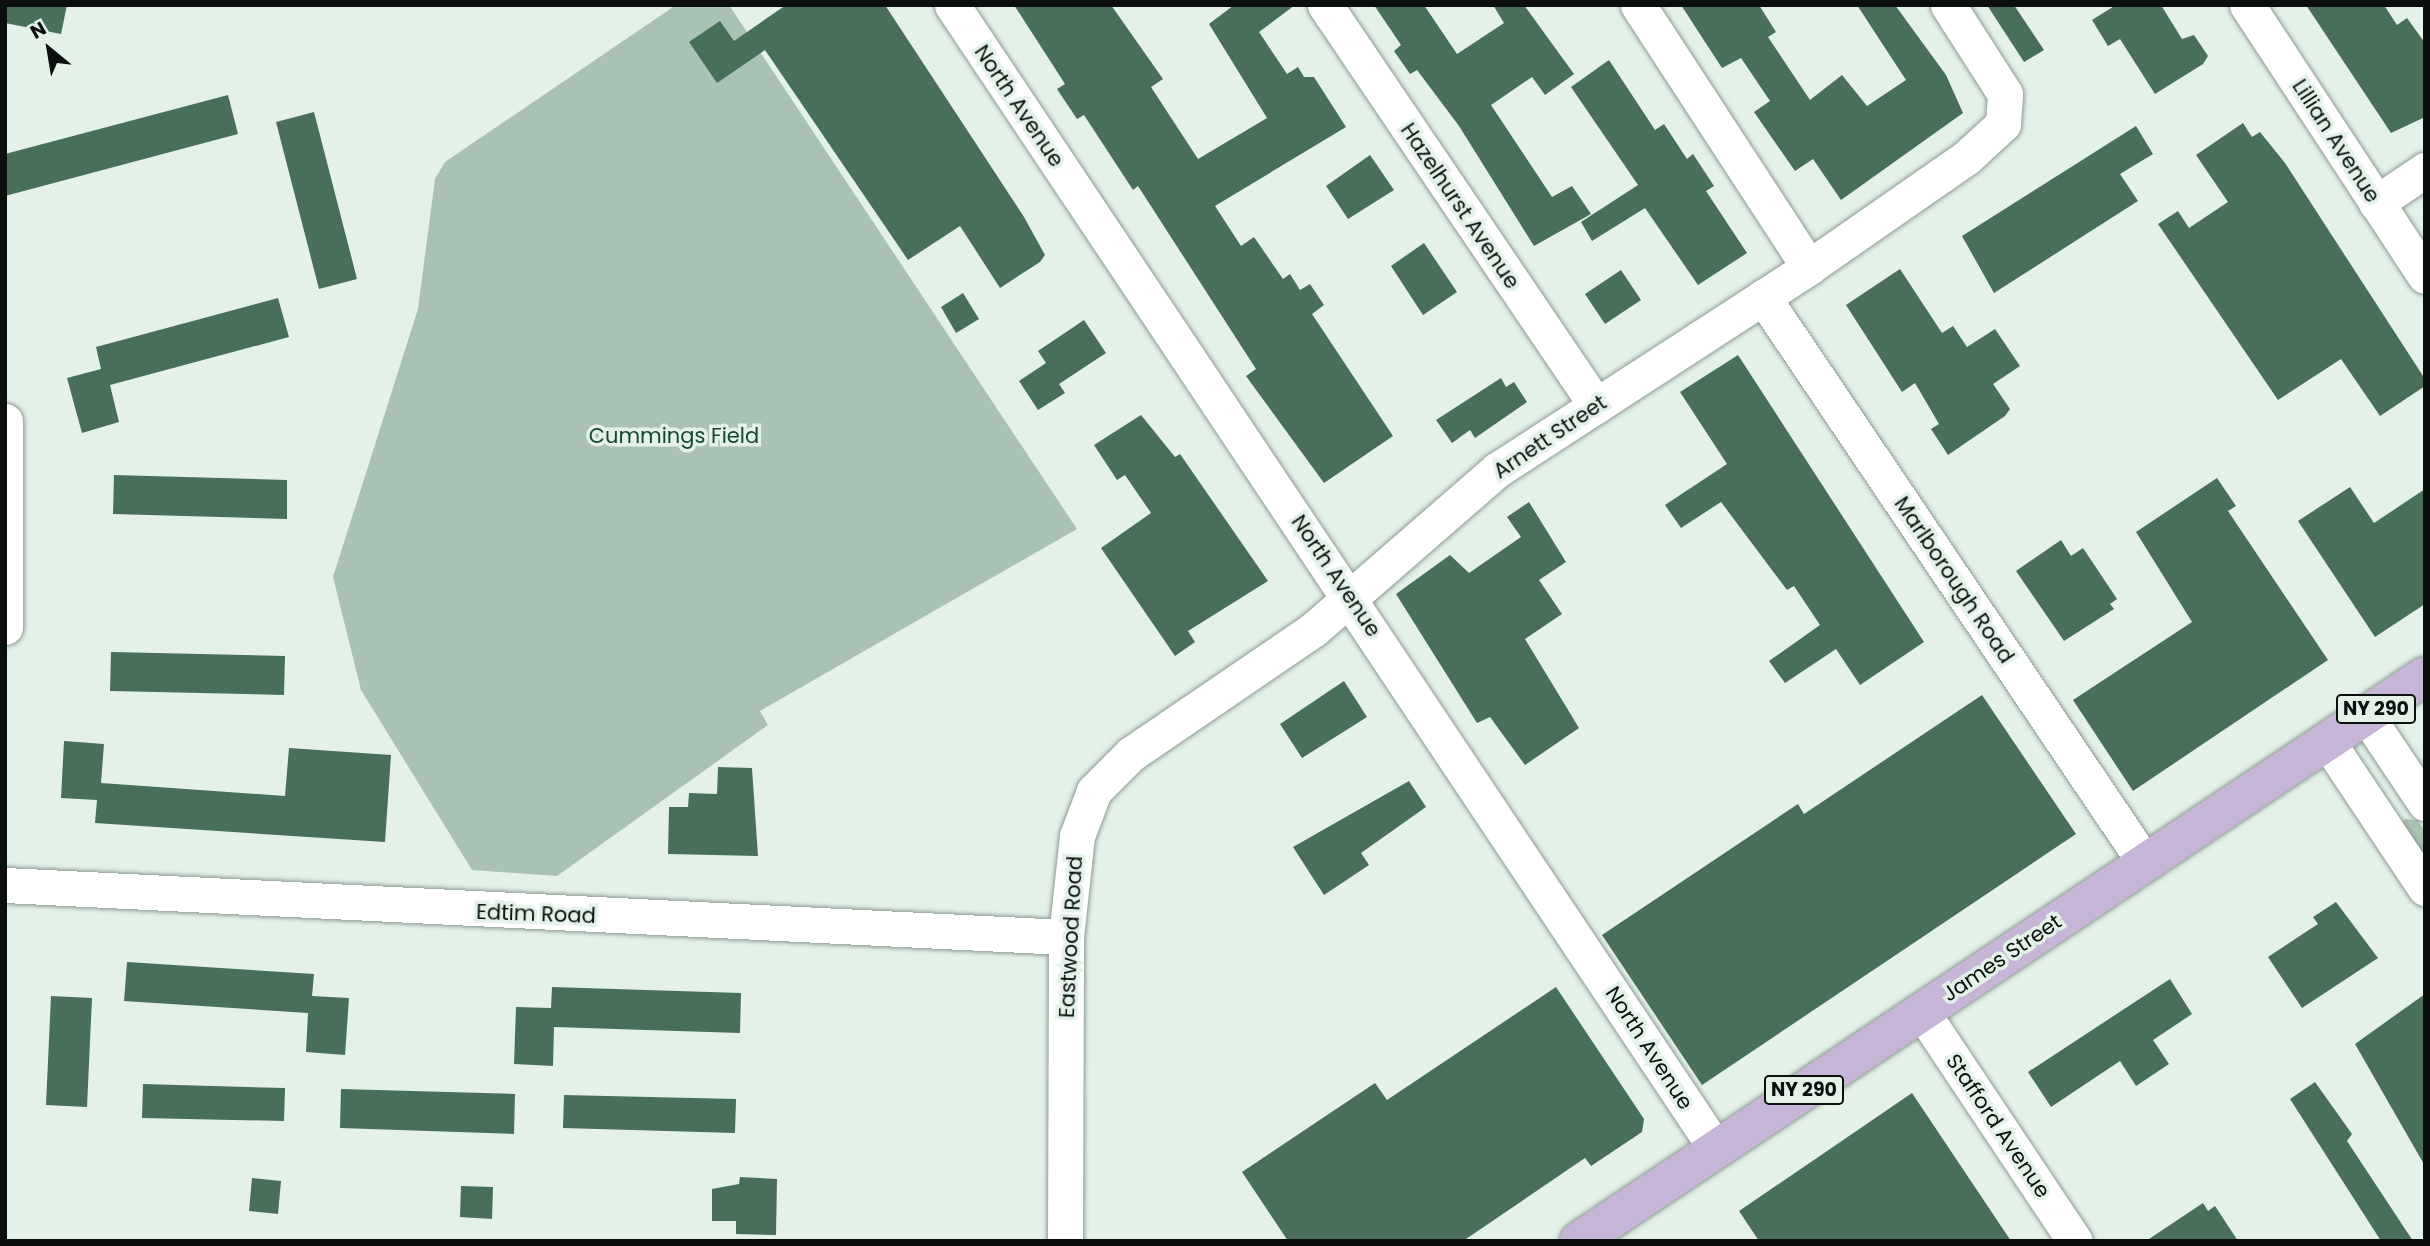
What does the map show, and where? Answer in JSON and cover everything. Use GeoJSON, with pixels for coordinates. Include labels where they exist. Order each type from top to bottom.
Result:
{"type":"FeatureCollection","features":[{"type":"Feature","properties":{"kind":"main road","name":"James Street"},"geometry":{"type":"LineString","coordinates":[[1579,1241],[2425,676]]}},
{"type":"Feature","properties":{"kind":"street","name":"North Avenue"},"geometry":{"type":"LineString","coordinates":[[952,5],[1350,595],[1716,1150]]}},
{"type":"Feature","properties":{"kind":"street","name":"Hazelhurst Avenue"},"geometry":{"type":"LineString","coordinates":[[1325,5],[1596,407]]}},
{"type":"Feature","properties":{"kind":"street"},"geometry":{"type":"LineString","coordinates":[[1639,5],[1809,267],[1967,157],[2003,124],[2007,108],[1997,79],[1948,5]]}},
{"type":"Feature","properties":{"kind":"street","name":"Lillian Avenue"},"geometry":{"type":"LineString","coordinates":[[2247,5],[2425,276]]}},
{"type":"Feature","properties":{"kind":"street"},"geometry":{"type":"LineString","coordinates":[[2376,202],[2425,170]]}},
{"type":"Feature","properties":{"kind":"street","name":"Arnett Street"},"geometry":{"type":"LineString","coordinates":[[1350,595],[1497,470],[1809,267]]}},
{"type":"Feature","properties":{"kind":"street","name":"Marlborough Road"},"geometry":{"type":"LineString","coordinates":[[1763,297],[2145,863]]}},
{"type":"Feature","properties":{"kind":"street"},"geometry":{"type":"LineString","coordinates":[[5,421],[5,628]]}},
{"type":"Feature","properties":{"kind":"street","name":"Eastwood Road"},"geometry":{"type":"LineString","coordinates":[[1065,1241],[1066,937],[1077,836],[1094,791],[1131,754],[1314,629],[1350,595]]}},
{"type":"Feature","properties":{"kind":"street"},"geometry":{"type":"LineString","coordinates":[[2366,715],[2419,795],[2375,813]]}},
{"type":"Feature","properties":{"kind":"street"},"geometry":{"type":"LineString","coordinates":[[2327,741],[2425,888]]}},
{"type":"Feature","properties":{"kind":"street","name":"Edtim Road"},"geometry":{"type":"LineString","coordinates":[[5,885],[1066,937]]}},
{"type":"Feature","properties":{"kind":"street","name":"Stafford Avenue"},"geometry":{"type":"LineString","coordinates":[[1922,1012],[2075,1241]]}},
{"type":"Feature","properties":{"kind":"green space","name":"Cummings Field"},"geometry":{"type":"Polygon","coordinates":[[[676,5],[729,5],[1077,529],[760,711],[768,725],[557,876],[472,870],[361,690],[333,577],[418,309],[435,179],[445,162],[676,5]]]}},
{"type":"Feature","properties":{"kind":"green space"},"geometry":{"type":"Polygon","coordinates":[[[2405,819],[2417,820],[2425,831],[2425,867],[2401,823],[2405,819]]]}},
{"type":"Feature","properties":{"kind":"building"},"geometry":{"type":"Polygon","coordinates":[[[5,5],[67,5],[61,34],[5,23],[5,5]]]}},
{"type":"Feature","properties":{"kind":"building"},"geometry":{"type":"Polygon","coordinates":[[[786,5],[885,5],[1024,217],[1045,255],[1040,262],[1000,288],[960,226],[908,260],[765,50],[717,83],[689,42],[720,21],[734,41],[786,5]]]}},
{"type":"Feature","properties":{"kind":"building"},"geometry":{"type":"Polygon","coordinates":[[[1014,5],[1111,5],[1163,79],[1151,87],[1198,159],[1267,118],[1209,24],[1234,5],[1295,5],[1259,32],[1287,74],[1298,67],[1304,77],[1314,77],[1346,127],[1215,206],[1241,246],[1254,237],[1283,279],[1290,274],[1300,290],[1310,284],[1324,305],[1312,314],[1393,436],[1324,483],[1246,376],[1256,369],[1138,186],[1133,190],[1084,115],[1077,119],[1057,89],[1065,84],[1014,5]]]}},
{"type":"Feature","properties":{"kind":"building"},"geometry":{"type":"Polygon","coordinates":[[[1374,5],[1424,5],[1457,54],[1504,23],[1493,5],[1524,5],[1574,74],[1545,95],[1532,77],[1491,105],[1552,197],[1572,186],[1591,214],[1534,246],[1459,126],[1417,70],[1410,74],[1394,51],[1401,45],[1374,5]]]}},
{"type":"Feature","properties":{"kind":"building"},"geometry":{"type":"Polygon","coordinates":[[[1681,5],[1759,5],[1776,32],[1768,37],[1810,100],[1842,75],[1867,106],[1906,80],[1857,5],[1895,5],[1946,75],[1963,113],[1841,200],[1813,159],[1795,171],[1754,112],[1770,101],[1741,58],[1722,68],[1681,5]]]}},
{"type":"Feature","properties":{"kind":"building"},"geometry":{"type":"Polygon","coordinates":[[[1987,5],[2014,5],[2044,50],[2024,62],[1987,5]]]}},
{"type":"Feature","properties":{"kind":"building"},"geometry":{"type":"Polygon","coordinates":[[[2116,5],[2161,5],[2182,39],[2194,35],[2208,56],[2203,64],[2155,94],[2120,39],[2108,46],[2092,20],[2116,5]]]}},
{"type":"Feature","properties":{"kind":"building"},"geometry":{"type":"Polygon","coordinates":[[[2306,5],[2384,5],[2397,25],[2407,18],[2425,43],[2425,117],[2391,133],[2306,5]]]}},
{"type":"Feature","properties":{"kind":"building"},"geometry":{"type":"Polygon","coordinates":[[[1609,60],[1655,130],[1664,124],[1687,159],[1693,154],[1714,186],[1706,191],[1747,253],[1698,285],[1645,208],[1592,241],[1581,222],[1638,185],[1571,87],[1609,60]]]}},
{"type":"Feature","properties":{"kind":"building"},"geometry":{"type":"Polygon","coordinates":[[[228,95],[238,134],[5,196],[5,154],[228,95]]]}},
{"type":"Feature","properties":{"kind":"building"},"geometry":{"type":"Polygon","coordinates":[[[314,112],[357,279],[319,289],[276,122],[314,112]]]}},
{"type":"Feature","properties":{"kind":"building"},"geometry":{"type":"Polygon","coordinates":[[[2243,123],[2252,137],[2260,132],[2285,163],[2425,379],[2425,386],[2380,416],[2341,359],[2278,400],[2158,224],[2178,211],[2189,228],[2228,202],[2196,155],[2243,123]]]}},
{"type":"Feature","properties":{"kind":"building"},"geometry":{"type":"Polygon","coordinates":[[[2136,126],[2153,154],[2120,174],[2138,201],[1994,293],[1962,236],[2136,126]]]}},
{"type":"Feature","properties":{"kind":"building"},"geometry":{"type":"Polygon","coordinates":[[[1370,155],[1394,190],[1348,219],[1326,186],[1370,155]]]}},
{"type":"Feature","properties":{"kind":"building"},"geometry":{"type":"Polygon","coordinates":[[[1424,243],[1457,292],[1423,315],[1391,266],[1424,243]]]}},
{"type":"Feature","properties":{"kind":"building"},"geometry":{"type":"Polygon","coordinates":[[[1900,269],[1942,333],[1953,326],[1967,347],[1995,329],[2020,366],[1993,384],[2010,409],[2005,416],[1948,455],[1931,429],[1939,424],[1915,383],[1902,392],[1846,305],[1900,269]]]}},
{"type":"Feature","properties":{"kind":"building"},"geometry":{"type":"Polygon","coordinates":[[[1621,270],[1641,300],[1605,324],[1585,294],[1621,270]]]}},
{"type":"Feature","properties":{"kind":"building"},"geometry":{"type":"Polygon","coordinates":[[[963,293],[979,319],[956,333],[941,307],[963,293]]]}},
{"type":"Feature","properties":{"kind":"building"},"geometry":{"type":"Polygon","coordinates":[[[278,298],[289,337],[110,385],[119,422],[82,433],[67,378],[101,369],[96,347],[278,298]]]}},
{"type":"Feature","properties":{"kind":"building"},"geometry":{"type":"Polygon","coordinates":[[[1084,320],[1106,353],[1059,384],[1065,393],[1038,410],[1019,381],[1046,363],[1038,351],[1084,320]]]}},
{"type":"Feature","properties":{"kind":"building"},"geometry":{"type":"Polygon","coordinates":[[[1738,355],[1924,642],[1860,685],[1836,649],[1785,683],[1769,661],[1820,625],[1794,586],[1787,590],[1721,502],[1681,528],[1665,505],[1727,464],[1680,392],[1738,355]]]}},
{"type":"Feature","properties":{"kind":"building"},"geometry":{"type":"Polygon","coordinates":[[[1501,378],[1506,387],[1514,382],[1527,402],[1475,438],[1470,430],[1452,443],[1436,420],[1501,378]]]}},
{"type":"Feature","properties":{"kind":"building"},"geometry":{"type":"Polygon","coordinates":[[[1141,415],[1175,457],[1180,454],[1268,581],[1188,631],[1195,642],[1175,656],[1101,548],[1151,513],[1125,475],[1117,480],[1094,445],[1141,415]]]}},
{"type":"Feature","properties":{"kind":"building"},"geometry":{"type":"Polygon","coordinates":[[[114,475],[287,480],[287,519],[113,514],[114,475]]]}},
{"type":"Feature","properties":{"kind":"building"},"geometry":{"type":"Polygon","coordinates":[[[2217,478],[2236,506],[2228,511],[2328,660],[2133,791],[2073,700],[2192,622],[2136,532],[2217,478]]]}},
{"type":"Feature","properties":{"kind":"building"},"geometry":{"type":"Polygon","coordinates":[[[2350,487],[2374,523],[2425,489],[2425,604],[2375,637],[2298,521],[2350,487]]]}},
{"type":"Feature","properties":{"kind":"building"},"geometry":{"type":"Polygon","coordinates":[[[1529,502],[1566,562],[1539,580],[1562,614],[1525,639],[1579,728],[1525,765],[1490,717],[1477,723],[1396,594],[1450,555],[1469,573],[1521,537],[1507,517],[1529,502]]]}},
{"type":"Feature","properties":{"kind":"building"},"geometry":{"type":"Polygon","coordinates":[[[2061,540],[2071,556],[2083,548],[2117,599],[2110,604],[2114,609],[2064,641],[2016,571],[2061,540]]]}},
{"type":"Feature","properties":{"kind":"building"},"geometry":{"type":"Polygon","coordinates":[[[111,652],[285,656],[284,695],[110,691],[111,652]]]}},
{"type":"Feature","properties":{"kind":"building"},"geometry":{"type":"Polygon","coordinates":[[[1344,681],[1367,717],[1302,758],[1280,724],[1344,681]]]}},
{"type":"Feature","properties":{"kind":"building"},"geometry":{"type":"Polygon","coordinates":[[[1982,695],[2076,834],[1702,1085],[1602,935],[1798,804],[1804,814],[1982,695]]]}},
{"type":"Feature","properties":{"kind":"building"},"geometry":{"type":"Polygon","coordinates":[[[64,741],[104,744],[101,783],[285,796],[289,748],[391,755],[385,842],[95,823],[97,800],[61,798],[64,741]]]}},
{"type":"Feature","properties":{"kind":"building"},"geometry":{"type":"Polygon","coordinates":[[[718,767],[752,768],[758,856],[668,854],[669,807],[688,807],[689,793],[717,794],[718,767]]]}},
{"type":"Feature","properties":{"kind":"building"},"geometry":{"type":"Polygon","coordinates":[[[1409,781],[1426,807],[1361,853],[1369,865],[1324,895],[1293,847],[1409,781]]]}},
{"type":"Feature","properties":{"kind":"building"},"geometry":{"type":"Polygon","coordinates":[[[2336,902],[2378,958],[2302,1008],[2268,957],[2318,924],[2313,917],[2336,902]]]}},
{"type":"Feature","properties":{"kind":"building"},"geometry":{"type":"Polygon","coordinates":[[[127,962],[314,974],[312,996],[349,998],[345,1055],[306,1052],[308,1013],[124,1001],[127,962]]]}},
{"type":"Feature","properties":{"kind":"building"},"geometry":{"type":"Polygon","coordinates":[[[2170,979],[2192,1014],[2153,1040],[2169,1064],[2136,1086],[2120,1061],[2051,1107],[2028,1072],[2170,979]]]}},
{"type":"Feature","properties":{"kind":"building"},"geometry":{"type":"Polygon","coordinates":[[[552,987],[741,993],[740,1033],[554,1027],[553,1066],[514,1064],[516,1007],[551,1008],[552,987]]]}},
{"type":"Feature","properties":{"kind":"building"},"geometry":{"type":"Polygon","coordinates":[[[1556,987],[1644,1119],[1642,1132],[1591,1166],[1585,1158],[1463,1241],[1288,1241],[1242,1172],[1375,1083],[1387,1100],[1556,987]]]}},
{"type":"Feature","properties":{"kind":"building"},"geometry":{"type":"Polygon","coordinates":[[[2425,994],[2425,1166],[2355,1044],[2425,994]]]}},
{"type":"Feature","properties":{"kind":"building"},"geometry":{"type":"Polygon","coordinates":[[[51,996],[92,998],[87,1107],[46,1105],[51,996]]]}},
{"type":"Feature","properties":{"kind":"building"},"geometry":{"type":"Polygon","coordinates":[[[2315,1082],[2352,1134],[2347,1141],[2413,1241],[2381,1241],[2290,1099],[2315,1082]]]}},
{"type":"Feature","properties":{"kind":"building"},"geometry":{"type":"Polygon","coordinates":[[[143,1084],[285,1088],[284,1121],[142,1118],[143,1084]]]}},
{"type":"Feature","properties":{"kind":"building"},"geometry":{"type":"Polygon","coordinates":[[[341,1089],[515,1094],[514,1134],[340,1128],[341,1089]]]}},
{"type":"Feature","properties":{"kind":"building"},"geometry":{"type":"Polygon","coordinates":[[[1912,1093],[2011,1241],[1759,1241],[1739,1211],[1912,1093]]]}},
{"type":"Feature","properties":{"kind":"building"},"geometry":{"type":"Polygon","coordinates":[[[564,1095],[736,1099],[735,1133],[563,1128],[564,1095]]]}},
{"type":"Feature","properties":{"kind":"building"},"geometry":{"type":"Polygon","coordinates":[[[740,1177],[777,1179],[776,1235],[736,1234],[736,1221],[712,1221],[712,1189],[739,1184],[740,1177]]]}},
{"type":"Feature","properties":{"kind":"building"},"geometry":{"type":"Polygon","coordinates":[[[252,1178],[281,1181],[278,1214],[249,1211],[252,1178]]]}},
{"type":"Feature","properties":{"kind":"building"},"geometry":{"type":"Polygon","coordinates":[[[461,1186],[493,1187],[492,1219],[460,1217],[461,1186]]]}},
{"type":"Feature","properties":{"kind":"building"},"geometry":{"type":"Polygon","coordinates":[[[2203,1203],[2208,1211],[2215,1206],[2238,1241],[2146,1241],[2203,1203]]]}}]}
